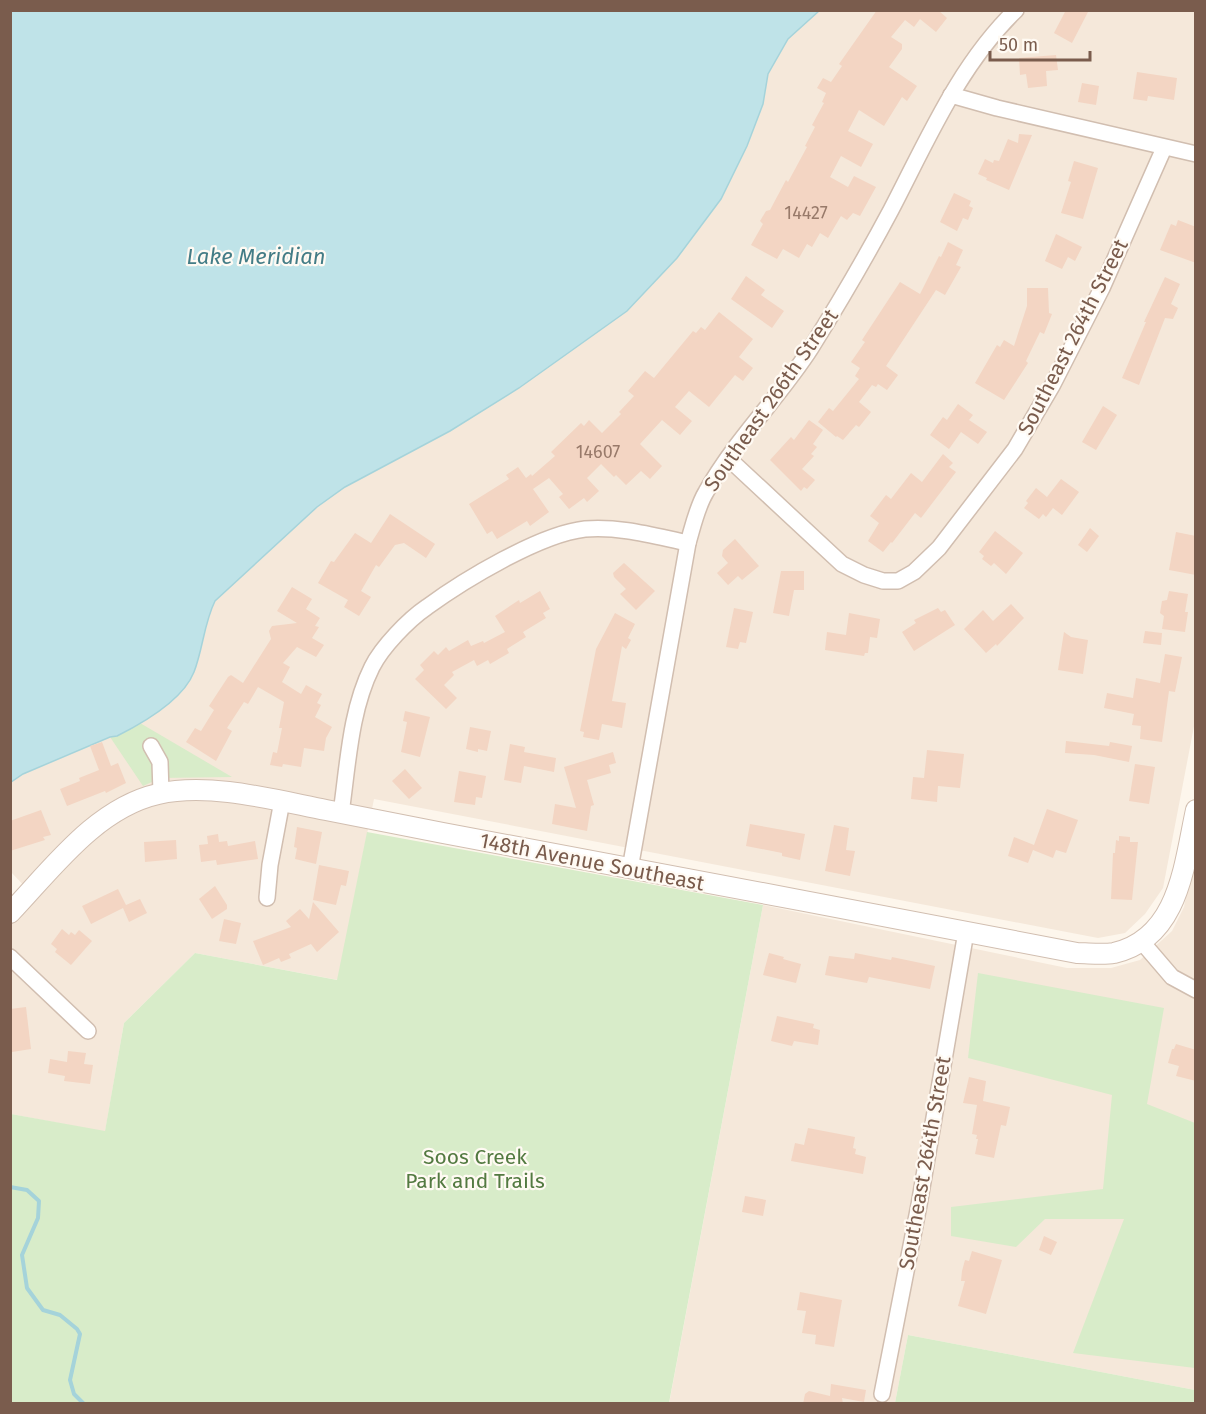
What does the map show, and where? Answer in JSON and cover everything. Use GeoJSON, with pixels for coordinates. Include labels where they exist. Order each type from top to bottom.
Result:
{"type":"FeatureCollection","features":[{"type":"Feature","properties":{"kind":"street","name":"Southeast 266th Street"},"geometry":{"type":"LineString","coordinates":[[630,869],[688,543],[705,493],[728,458],[809,351],[871,248],[951,95],[991,39],[1016,10]]}},
{"type":"Feature","properties":{"kind":"street"},"geometry":{"type":"LineString","coordinates":[[951,95],[997,108],[1196,154]]}},
{"type":"Feature","properties":{"kind":"street","name":"Southeast 264th Street"},"geometry":{"type":"LineString","coordinates":[[728,458],[842,564],[883,581],[898,581],[914,572],[931,556],[1015,449],[1052,386],[1102,288],[1164,148]]}},
{"type":"Feature","properties":{"kind":"street"},"geometry":{"type":"LineString","coordinates":[[341,813],[357,708],[372,666],[395,636],[426,607],[495,564],[540,542],[584,529],[622,530],[688,543]]}},
{"type":"Feature","properties":{"kind":"street"},"geometry":{"type":"LineString","coordinates":[[152,746],[160,762],[161,793]]}},
{"type":"Feature","properties":{"kind":"street","name":"148th Avenue Southeast"},"geometry":{"type":"LineString","coordinates":[[10,913],[84,836],[117,810],[142,798],[161,793],[198,791],[282,801],[1077,953],[1112,953],[1142,942]]}},
{"type":"Feature","properties":{"kind":"street"},"geometry":{"type":"LineString","coordinates":[[267,898],[270,865],[282,801]]}},
{"type":"Feature","properties":{"kind":"street"},"geometry":{"type":"LineString","coordinates":[[1196,810],[1181,881],[1172,903],[1153,934],[1142,942],[1172,978],[1196,990]]}},
{"type":"Feature","properties":{"kind":"street","name":"Southeast 264th Street"},"geometry":{"type":"LineString","coordinates":[[882,1394],[919,1205],[966,932]]}},
{"type":"Feature","properties":{"kind":"street"},"geometry":{"type":"LineString","coordinates":[[10,957],[88,1031]]}},
{"type":"Feature","properties":{"kind":"shaded area"},"geometry":{"type":"Polygon","coordinates":[[[819,11],[1195,11],[1195,721],[1163,888],[1145,914],[1125,933],[1098,938],[374,799],[338,980],[195,953],[124,1023],[105,1132],[11,1114],[11,919],[30,892],[11,872],[11,782],[23,774],[117,736],[161,710],[215,601],[317,507],[345,487],[450,431],[519,388],[627,311],[677,258],[721,199],[747,146],[763,104],[768,74],[788,39],[819,11]]]}},
{"type":"Feature","properties":{"kind":"shaded area"},"geometry":{"type":"Polygon","coordinates":[[[1195,850],[1195,1390],[908,1335],[895,1403],[669,1404],[763,905],[1067,968],[1111,968],[1140,960],[1172,931],[1184,907],[1195,850]]]}},
{"type":"Feature","properties":{"kind":"green space"},"geometry":{"type":"Polygon","coordinates":[[[140,723],[232,777],[161,778],[143,786],[110,737],[117,736],[140,723]]]}},
{"type":"Feature","properties":{"kind":"green space","name":"Soos Creek Park and Trails"},"geometry":{"type":"Polygon","coordinates":[[[367,832],[763,905],[669,1403],[11,1403],[11,1114],[105,1131],[124,1023],[195,953],[337,980],[367,832]]]}},
{"type":"Feature","properties":{"kind":"green space"},"geometry":{"type":"Polygon","coordinates":[[[978,973],[1164,1008],[1147,1104],[1195,1123],[1195,1368],[1073,1353],[1124,1219],[1045,1219],[1016,1247],[951,1236],[951,1207],[1103,1189],[1112,1095],[968,1058],[978,973]]]}},
{"type":"Feature","properties":{"kind":"green space"},"geometry":{"type":"Polygon","coordinates":[[[908,1335],[1195,1390],[1195,1403],[895,1403],[908,1335]]]}},
{"type":"Feature","properties":{"kind":"water","name":"Lake Meridian"},"geometry":{"type":"Polygon","coordinates":[[[11,10],[819,11],[788,39],[768,74],[763,104],[747,146],[721,199],[677,258],[627,311],[519,388],[450,431],[345,487],[317,507],[215,601],[208,618],[194,672],[181,692],[161,710],[117,736],[23,774],[11,782],[11,10]]]}},
{"type":"Feature","properties":{"kind":"building"},"geometry":{"type":"Polygon","coordinates":[[[877,10],[938,10],[947,18],[936,32],[920,19],[914,27],[905,20],[891,37],[902,44],[902,49],[889,67],[917,86],[907,101],[902,97],[884,126],[859,110],[848,131],[873,144],[861,167],[841,156],[830,177],[848,187],[854,176],[876,187],[860,216],[853,213],[847,220],[841,216],[828,238],[820,233],[812,247],[807,244],[799,258],[783,249],[777,259],[751,245],[763,224],[760,221],[766,211],[770,210],[786,180],[788,182],[807,147],[805,146],[815,127],[812,125],[824,103],[822,102],[826,93],[817,88],[823,78],[831,82],[842,66],[839,64],[877,10]]]}},
{"type":"Feature","properties":{"kind":"building"},"geometry":{"type":"Polygon","coordinates":[[[1066,10],[1089,10],[1072,43],[1054,33],[1066,10]]]}},
{"type":"Feature","properties":{"kind":"building"},"geometry":{"type":"Polygon","coordinates":[[[1056,55],[1058,70],[1046,71],[1047,86],[1028,88],[1026,74],[1020,75],[1019,58],[1056,55]]]}},
{"type":"Feature","properties":{"kind":"building"},"geometry":{"type":"Polygon","coordinates":[[[1137,72],[1177,78],[1174,100],[1148,96],[1147,101],[1133,99],[1137,72]]]}},
{"type":"Feature","properties":{"kind":"building"},"geometry":{"type":"Polygon","coordinates":[[[1082,83],[1099,86],[1096,105],[1078,102],[1082,83]]]}},
{"type":"Feature","properties":{"kind":"building"},"geometry":{"type":"Polygon","coordinates":[[[1019,134],[1032,135],[1009,190],[978,174],[985,159],[993,163],[994,160],[999,161],[1008,139],[1018,143],[1019,134]]]}},
{"type":"Feature","properties":{"kind":"building"},"geometry":{"type":"Polygon","coordinates":[[[1074,161],[1098,168],[1083,219],[1061,213],[1071,182],[1068,181],[1074,161]]]}},
{"type":"Feature","properties":{"kind":"building"},"geometry":{"type":"Polygon","coordinates":[[[954,193],[971,201],[969,206],[973,208],[968,220],[963,218],[957,231],[940,222],[954,193]]]}},
{"type":"Feature","properties":{"kind":"building"},"geometry":{"type":"Polygon","coordinates":[[[1178,220],[1196,227],[1196,263],[1160,250],[1171,224],[1176,226],[1178,220]]]}},
{"type":"Feature","properties":{"kind":"building"},"geometry":{"type":"Polygon","coordinates":[[[1056,234],[1082,247],[1075,261],[1068,257],[1062,269],[1045,261],[1056,234]]]}},
{"type":"Feature","properties":{"kind":"building"},"geometry":{"type":"Polygon","coordinates":[[[948,242],[963,250],[956,265],[961,267],[945,295],[936,290],[886,366],[898,375],[887,390],[878,384],[876,387],[872,385],[859,402],[871,412],[859,427],[856,425],[843,440],[836,437],[818,422],[829,408],[833,411],[859,379],[855,376],[860,368],[851,362],[865,342],[862,340],[900,282],[920,294],[948,242]]]}},
{"type":"Feature","properties":{"kind":"building"},"geometry":{"type":"Polygon","coordinates":[[[746,276],[765,290],[761,295],[784,311],[772,328],[731,299],[746,276]]]}},
{"type":"Feature","properties":{"kind":"building"},"geometry":{"type":"Polygon","coordinates":[[[1165,277],[1180,284],[1171,304],[1178,308],[1173,319],[1165,318],[1139,385],[1122,378],[1165,277]]]}},
{"type":"Feature","properties":{"kind":"building"},"geometry":{"type":"Polygon","coordinates":[[[1027,288],[1048,288],[1049,313],[1052,314],[1044,334],[1040,332],[1026,361],[1028,363],[1004,400],[975,383],[997,345],[1000,347],[1004,340],[1014,346],[1027,306],[1027,288]]]}},
{"type":"Feature","properties":{"kind":"building"},"geometry":{"type":"Polygon","coordinates":[[[719,312],[753,339],[739,357],[753,368],[743,381],[735,375],[709,407],[689,391],[675,407],[692,421],[680,435],[662,420],[640,444],[662,466],[650,479],[641,471],[626,485],[601,464],[587,478],[599,491],[587,502],[584,498],[569,509],[559,497],[563,494],[549,478],[533,489],[549,512],[530,526],[527,521],[497,539],[492,531],[487,534],[469,504],[509,479],[506,475],[518,467],[526,478],[531,474],[532,476],[555,456],[551,452],[581,423],[584,426],[589,420],[602,433],[621,414],[619,412],[634,396],[628,391],[645,371],[654,378],[693,331],[696,333],[701,327],[705,330],[719,312]]]}},
{"type":"Feature","properties":{"kind":"building"},"geometry":{"type":"Polygon","coordinates":[[[958,404],[973,415],[969,420],[987,432],[978,444],[961,432],[949,449],[930,435],[943,417],[947,420],[958,404]]]}},
{"type":"Feature","properties":{"kind":"building"},"geometry":{"type":"Polygon","coordinates":[[[1103,406],[1117,415],[1096,450],[1082,442],[1103,406]]]}},
{"type":"Feature","properties":{"kind":"building"},"geometry":{"type":"Polygon","coordinates":[[[809,420],[823,430],[813,444],[817,447],[811,454],[814,456],[802,469],[815,480],[807,489],[804,487],[801,491],[770,460],[791,437],[794,440],[809,420]]]}},
{"type":"Feature","properties":{"kind":"building"},"geometry":{"type":"Polygon","coordinates":[[[943,454],[953,463],[949,467],[956,472],[921,518],[915,513],[883,552],[868,541],[879,523],[870,516],[886,495],[891,499],[911,473],[922,482],[943,454]]]}},
{"type":"Feature","properties":{"kind":"building"},"geometry":{"type":"Polygon","coordinates":[[[1061,479],[1079,492],[1062,515],[1053,508],[1046,517],[1043,514],[1039,519],[1024,508],[1028,503],[1026,501],[1036,488],[1047,497],[1061,479]]]}},
{"type":"Feature","properties":{"kind":"building"},"geometry":{"type":"Polygon","coordinates":[[[390,514],[435,544],[426,558],[404,543],[395,545],[379,567],[376,565],[361,591],[371,597],[359,616],[344,607],[348,600],[318,583],[331,561],[334,562],[355,533],[371,543],[390,514]]]}},
{"type":"Feature","properties":{"kind":"building"},"geometry":{"type":"Polygon","coordinates":[[[1090,528],[1099,536],[1087,552],[1078,545],[1090,528]]]}},
{"type":"Feature","properties":{"kind":"building"},"geometry":{"type":"Polygon","coordinates":[[[995,531],[1023,553],[1006,574],[994,563],[991,566],[982,559],[984,556],[979,552],[995,531]]]}},
{"type":"Feature","properties":{"kind":"building"},"geometry":{"type":"Polygon","coordinates":[[[1176,532],[1196,536],[1196,575],[1169,570],[1176,532]]]}},
{"type":"Feature","properties":{"kind":"building"},"geometry":{"type":"Polygon","coordinates":[[[735,539],[759,566],[742,580],[738,576],[728,585],[717,573],[728,563],[722,556],[723,550],[735,539]]]}},
{"type":"Feature","properties":{"kind":"building"},"geometry":{"type":"Polygon","coordinates":[[[624,563],[655,591],[636,610],[620,594],[626,589],[614,577],[613,573],[624,563]]]}},
{"type":"Feature","properties":{"kind":"building"},"geometry":{"type":"Polygon","coordinates":[[[781,571],[804,571],[804,590],[794,590],[789,616],[773,613],[781,571]]]}},
{"type":"Feature","properties":{"kind":"building"},"geometry":{"type":"Polygon","coordinates":[[[292,587],[312,599],[306,609],[320,618],[315,626],[319,627],[312,638],[324,645],[316,657],[297,647],[283,663],[290,667],[282,682],[301,694],[306,685],[322,694],[317,703],[321,705],[315,717],[332,727],[326,738],[324,751],[304,748],[301,767],[283,764],[282,767],[270,765],[273,752],[277,753],[284,702],[258,687],[248,704],[244,702],[227,728],[232,731],[216,761],[186,742],[195,728],[201,731],[214,710],[209,706],[228,677],[231,675],[243,683],[271,639],[269,631],[272,626],[297,623],[277,611],[292,587]]]}},
{"type":"Feature","properties":{"kind":"building"},"geometry":{"type":"Polygon","coordinates":[[[540,591],[550,609],[543,613],[546,618],[523,632],[526,637],[507,649],[509,653],[490,664],[488,660],[477,666],[474,660],[452,672],[454,675],[444,685],[457,698],[446,709],[415,679],[424,670],[420,665],[434,651],[438,655],[446,647],[449,651],[468,640],[471,646],[483,641],[484,643],[505,632],[495,616],[519,600],[520,603],[540,591]]]}},
{"type":"Feature","properties":{"kind":"building"},"geometry":{"type":"Polygon","coordinates":[[[1169,591],[1188,594],[1185,632],[1162,629],[1164,616],[1160,613],[1162,601],[1167,600],[1169,591]]]}},
{"type":"Feature","properties":{"kind":"building"},"geometry":{"type":"Polygon","coordinates":[[[1011,604],[1024,618],[997,646],[996,644],[986,653],[964,629],[983,610],[993,621],[1011,604]]]}},
{"type":"Feature","properties":{"kind":"building"},"geometry":{"type":"Polygon","coordinates":[[[734,608],[753,612],[746,643],[740,642],[738,649],[726,647],[734,608]]]}},
{"type":"Feature","properties":{"kind":"building"},"geometry":{"type":"Polygon","coordinates":[[[938,608],[941,612],[945,610],[955,625],[914,651],[902,632],[916,623],[914,620],[938,608]]]}},
{"type":"Feature","properties":{"kind":"building"},"geometry":{"type":"Polygon","coordinates":[[[615,613],[635,624],[628,638],[631,640],[626,649],[622,646],[612,701],[626,703],[622,728],[602,724],[599,740],[583,737],[584,732],[580,731],[596,649],[615,613]]]}},
{"type":"Feature","properties":{"kind":"building"},"geometry":{"type":"Polygon","coordinates":[[[849,613],[880,619],[877,638],[870,637],[868,653],[864,656],[825,650],[827,632],[846,635],[849,613]]]}},
{"type":"Feature","properties":{"kind":"building"},"geometry":{"type":"Polygon","coordinates":[[[1145,631],[1162,633],[1161,645],[1143,643],[1145,631]]]}},
{"type":"Feature","properties":{"kind":"building"},"geometry":{"type":"Polygon","coordinates":[[[1064,632],[1071,637],[1088,640],[1083,674],[1058,670],[1064,632]]]}},
{"type":"Feature","properties":{"kind":"building"},"geometry":{"type":"Polygon","coordinates":[[[1165,654],[1182,657],[1175,692],[1169,691],[1162,742],[1140,739],[1141,726],[1132,725],[1134,714],[1104,708],[1107,693],[1133,698],[1136,678],[1160,683],[1165,654]]]}},
{"type":"Feature","properties":{"kind":"building"},"geometry":{"type":"Polygon","coordinates":[[[405,711],[430,717],[420,757],[401,752],[407,722],[403,721],[405,711]]]}},
{"type":"Feature","properties":{"kind":"building"},"geometry":{"type":"Polygon","coordinates":[[[470,727],[491,731],[487,751],[478,749],[478,752],[466,749],[470,727]]]}},
{"type":"Feature","properties":{"kind":"building"},"geometry":{"type":"Polygon","coordinates":[[[1066,741],[1109,746],[1110,742],[1132,746],[1129,762],[1094,755],[1065,753],[1066,741]]]}},
{"type":"Feature","properties":{"kind":"building"},"geometry":{"type":"Polygon","coordinates":[[[102,742],[111,766],[118,763],[126,783],[106,793],[105,791],[67,806],[60,789],[99,770],[90,746],[102,742]]]}},
{"type":"Feature","properties":{"kind":"building"},"geometry":{"type":"Polygon","coordinates":[[[510,744],[525,747],[524,752],[556,758],[554,772],[524,766],[521,783],[504,780],[510,744]]]}},
{"type":"Feature","properties":{"kind":"building"},"geometry":{"type":"Polygon","coordinates":[[[927,750],[964,754],[960,788],[938,786],[937,802],[911,799],[913,777],[924,778],[927,750]]]}},
{"type":"Feature","properties":{"kind":"building"},"geometry":{"type":"Polygon","coordinates":[[[613,752],[616,763],[609,765],[611,773],[587,780],[594,805],[591,806],[587,831],[552,824],[555,804],[576,808],[564,767],[613,752]]]}},
{"type":"Feature","properties":{"kind":"building"},"geometry":{"type":"Polygon","coordinates":[[[1135,764],[1155,767],[1149,804],[1129,801],[1135,764]]]}},
{"type":"Feature","properties":{"kind":"building"},"geometry":{"type":"Polygon","coordinates":[[[405,769],[422,788],[409,799],[392,781],[405,769]]]}},
{"type":"Feature","properties":{"kind":"building"},"geometry":{"type":"Polygon","coordinates":[[[459,771],[486,776],[482,798],[476,797],[475,805],[454,802],[459,771]]]}},
{"type":"Feature","properties":{"kind":"building"},"geometry":{"type":"Polygon","coordinates":[[[1047,809],[1078,820],[1066,853],[1056,850],[1053,858],[1033,850],[1028,863],[1008,856],[1014,837],[1034,845],[1047,809]]]}},
{"type":"Feature","properties":{"kind":"building"},"geometry":{"type":"Polygon","coordinates":[[[41,810],[51,835],[43,837],[45,840],[10,851],[10,821],[41,810]]]}},
{"type":"Feature","properties":{"kind":"building"},"geometry":{"type":"Polygon","coordinates":[[[750,824],[805,834],[800,860],[782,856],[782,853],[746,846],[750,824]]]}},
{"type":"Feature","properties":{"kind":"building"},"geometry":{"type":"Polygon","coordinates":[[[834,825],[849,828],[846,850],[855,851],[850,876],[825,871],[834,825]]]}},
{"type":"Feature","properties":{"kind":"building"},"geometry":{"type":"Polygon","coordinates":[[[297,827],[322,832],[316,864],[295,859],[297,827]]]}},
{"type":"Feature","properties":{"kind":"building"},"geometry":{"type":"Polygon","coordinates":[[[218,834],[219,842],[227,841],[228,846],[255,841],[258,859],[217,865],[216,860],[201,862],[199,845],[208,844],[207,836],[218,834]]]}},
{"type":"Feature","properties":{"kind":"building"},"geometry":{"type":"Polygon","coordinates":[[[1119,836],[1130,837],[1130,842],[1138,842],[1132,900],[1111,899],[1113,853],[1115,853],[1116,840],[1119,841],[1119,836]]]}},
{"type":"Feature","properties":{"kind":"building"},"geometry":{"type":"Polygon","coordinates":[[[176,840],[177,859],[145,862],[144,842],[176,840]]]}},
{"type":"Feature","properties":{"kind":"building"},"geometry":{"type":"Polygon","coordinates":[[[319,865],[349,871],[346,886],[341,885],[336,905],[313,900],[319,865]]]}},
{"type":"Feature","properties":{"kind":"building"},"geometry":{"type":"Polygon","coordinates":[[[215,886],[227,905],[227,909],[212,919],[199,899],[215,886]]]}},
{"type":"Feature","properties":{"kind":"building"},"geometry":{"type":"Polygon","coordinates":[[[118,889],[126,905],[140,899],[147,913],[129,922],[123,908],[91,924],[82,906],[118,889]]]}},
{"type":"Feature","properties":{"kind":"building"},"geometry":{"type":"Polygon","coordinates":[[[313,902],[339,932],[317,952],[311,944],[289,954],[291,958],[281,962],[279,958],[263,965],[253,941],[291,927],[286,921],[300,909],[309,919],[313,902]]]}},
{"type":"Feature","properties":{"kind":"building"},"geometry":{"type":"Polygon","coordinates":[[[224,919],[241,923],[236,944],[219,941],[224,919]]]}},
{"type":"Feature","properties":{"kind":"building"},"geometry":{"type":"Polygon","coordinates":[[[62,929],[69,935],[71,932],[75,935],[79,930],[92,941],[71,965],[55,952],[57,949],[51,944],[62,929]]]}},
{"type":"Feature","properties":{"kind":"building"},"geometry":{"type":"Polygon","coordinates":[[[769,953],[801,964],[796,983],[763,975],[769,953]]]}},
{"type":"Feature","properties":{"kind":"building"},"geometry":{"type":"Polygon","coordinates":[[[855,953],[891,960],[892,957],[935,966],[930,989],[869,977],[867,983],[825,975],[829,956],[854,959],[855,953]]]}},
{"type":"Feature","properties":{"kind":"building"},"geometry":{"type":"Polygon","coordinates":[[[26,1007],[31,1049],[12,1052],[10,1009],[26,1007]]]}},
{"type":"Feature","properties":{"kind":"building"},"geometry":{"type":"Polygon","coordinates":[[[777,1016],[814,1024],[813,1028],[820,1030],[818,1045],[794,1041],[792,1046],[771,1041],[777,1016]]]}},
{"type":"Feature","properties":{"kind":"building"},"geometry":{"type":"Polygon","coordinates":[[[1176,1044],[1196,1050],[1196,1081],[1176,1076],[1179,1066],[1168,1063],[1176,1044]]]}},
{"type":"Feature","properties":{"kind":"building"},"geometry":{"type":"Polygon","coordinates":[[[68,1051],[86,1053],[84,1064],[93,1065],[90,1084],[64,1081],[65,1076],[48,1073],[50,1059],[67,1062],[68,1051]]]}},
{"type":"Feature","properties":{"kind":"building"},"geometry":{"type":"Polygon","coordinates":[[[969,1077],[986,1081],[983,1101],[1010,1107],[1006,1126],[1001,1125],[994,1158],[975,1154],[978,1139],[976,1139],[977,1135],[972,1134],[977,1105],[963,1103],[969,1077]]]}},
{"type":"Feature","properties":{"kind":"building"},"geometry":{"type":"Polygon","coordinates":[[[808,1128],[855,1137],[853,1148],[856,1149],[855,1154],[866,1157],[863,1174],[791,1161],[795,1143],[804,1145],[808,1128]]]}},
{"type":"Feature","properties":{"kind":"building"},"geometry":{"type":"Polygon","coordinates":[[[745,1196],[766,1200],[763,1216],[742,1212],[745,1196]]]}},
{"type":"Feature","properties":{"kind":"building"},"geometry":{"type":"Polygon","coordinates":[[[1044,1236],[1057,1242],[1051,1255],[1039,1250],[1044,1236]]]}},
{"type":"Feature","properties":{"kind":"building"},"geometry":{"type":"Polygon","coordinates":[[[972,1251],[1002,1260],[986,1314],[958,1306],[965,1281],[961,1281],[962,1271],[965,1260],[969,1261],[972,1251]]]}},
{"type":"Feature","properties":{"kind":"building"},"geometry":{"type":"Polygon","coordinates":[[[800,1292],[842,1300],[834,1347],[815,1344],[816,1335],[802,1333],[806,1311],[797,1310],[800,1292]]]}},
{"type":"Feature","properties":{"kind":"building"},"geometry":{"type":"Polygon","coordinates":[[[831,1384],[866,1390],[864,1402],[842,1398],[843,1404],[803,1404],[805,1394],[809,1391],[830,1396],[831,1384]]]}},
{"type":"Feature","properties":{"kind":"waterway"},"geometry":{"type":"LineString","coordinates":[[10,1187],[27,1190],[39,1201],[38,1218],[22,1255],[27,1288],[43,1310],[60,1315],[80,1334],[70,1380],[74,1394],[84,1404]]}}]}
